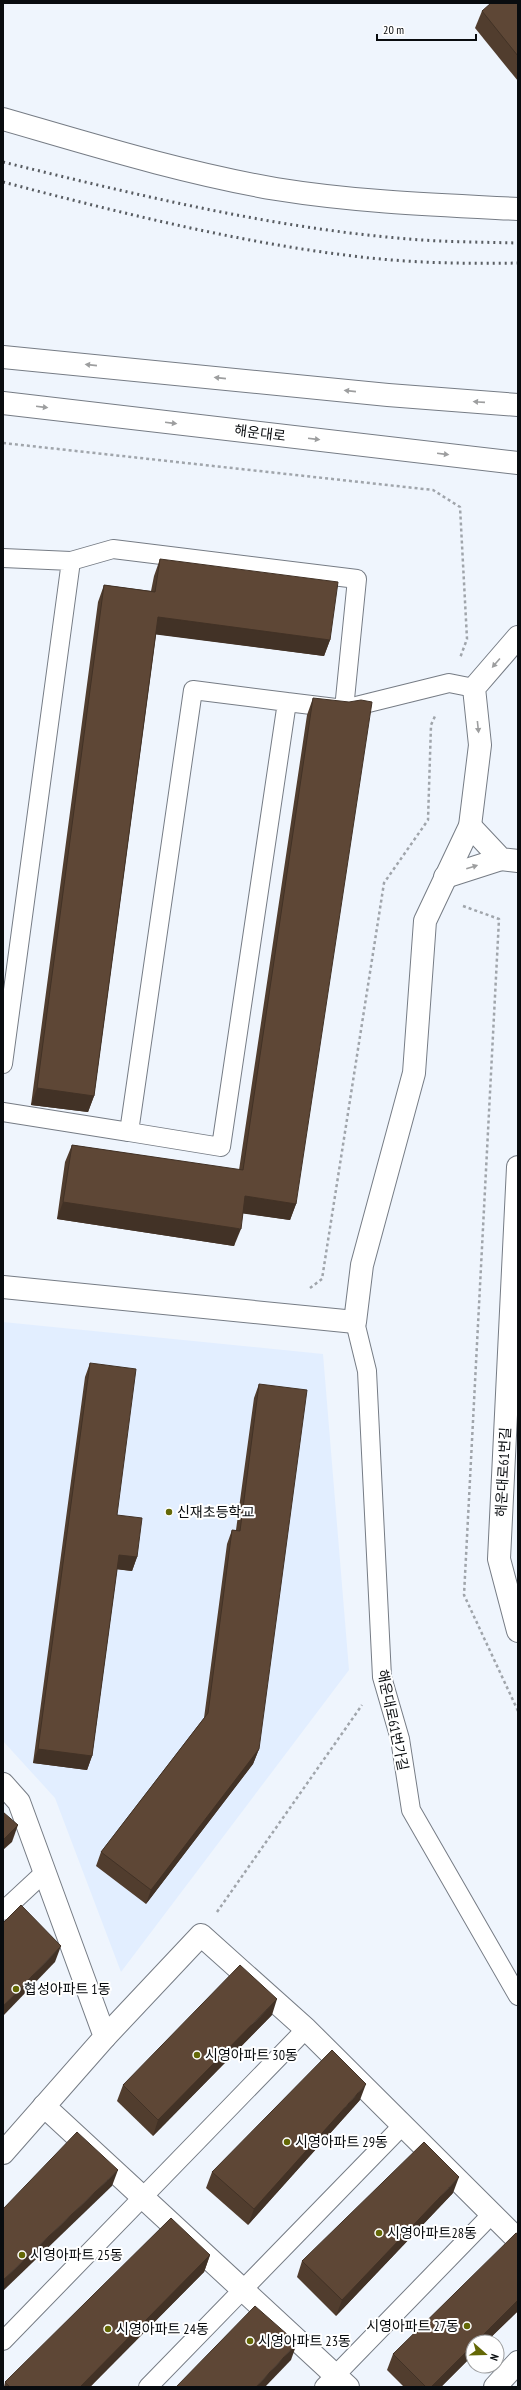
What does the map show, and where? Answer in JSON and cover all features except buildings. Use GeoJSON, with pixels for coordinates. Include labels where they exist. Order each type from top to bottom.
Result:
{"type":"FeatureCollection","features":[{"type":"Feature","properties":{"kind":"street"},"geometry":{"type":"LineString","coordinates":[[3,119],[158,164],[276,189],[387,203],[518,209]]}},
{"type":"Feature","properties":{"kind":"street"},"geometry":{"type":"LineString","coordinates":[[3,357],[388,395],[518,405]]}},
{"type":"Feature","properties":{"kind":"street","name":"해운대로"},"geometry":{"type":"LineString","coordinates":[[3,403],[518,463]]}},
{"type":"Feature","properties":{"kind":"street"},"geometry":{"type":"LineString","coordinates":[[3,1287],[355,1322],[362,1265],[414,1074],[426,921],[445,877],[470,826],[480,746],[474,688],[518,637]]}},
{"type":"Feature","properties":{"kind":"street"},"geometry":{"type":"LineString","coordinates":[[470,826],[509,860]]}},
{"type":"Feature","properties":{"kind":"street"},"geometry":{"type":"LineString","coordinates":[[445,877],[509,860]]}},
{"type":"Feature","properties":{"kind":"street","name":"해운대로61번길"},"geometry":{"type":"LineString","coordinates":[[518,1168],[499,1559],[518,1631]]}},
{"type":"Feature","properties":{"kind":"street"},"geometry":{"type":"LineString","coordinates":[[3,1784],[19,1802],[106,2037]]}},
{"type":"Feature","properties":{"kind":"street"},"geometry":{"type":"LineString","coordinates":[[3,2153],[106,2037],[201,1935],[306,2029],[518,2240]]}},
{"type":"Feature","properties":{"kind":"street"},"geometry":{"type":"LineString","coordinates":[[44,2106],[243,2290],[336,2383]]}},
{"type":"Feature","properties":{"kind":"street"},"geometry":{"type":"LineString","coordinates":[[495,2387],[518,2362]]}},
{"type":"Feature","properties":{"kind":"lane"},"geometry":{"type":"LineString","coordinates":[[3,558],[71,561],[113,549],[357,579],[344,709]]}},
{"type":"Feature","properties":{"kind":"lane"},"geometry":{"type":"LineString","coordinates":[[3,1064],[71,561]]}},
{"type":"Feature","properties":{"kind":"lane"},"geometry":{"type":"LineString","coordinates":[[129,1132],[193,690],[344,709],[449,684],[474,688]]}},
{"type":"Feature","properties":{"kind":"lane"},"geometry":{"type":"LineString","coordinates":[[3,1112],[221,1147],[287,702]]}},
{"type":"Feature","properties":{"kind":"lane","name":"해운대로61번가길"},"geometry":{"type":"LineString","coordinates":[[355,1322],[367,1371],[382,1677],[400,1739],[411,1810],[518,1996]]}},
{"type":"Feature","properties":{"kind":"lane"},"geometry":{"type":"LineString","coordinates":[[3,1912],[45,1872]]}},
{"type":"Feature","properties":{"kind":"lane"},"geometry":{"type":"LineString","coordinates":[[3,2342],[306,2029]]}},
{"type":"Feature","properties":{"kind":"lane"},"geometry":{"type":"LineString","coordinates":[[148,2387],[403,2125]]}},
{"type":"Feature","properties":{"kind":"lane"},"geometry":{"type":"LineString","coordinates":[[336,2383],[492,2214]]}},
{"type":"Feature","properties":{"kind":"path"},"geometry":{"type":"LineString","coordinates":[[3,443],[433,490],[460,507],[467,639],[431,725],[428,820],[384,883],[322,1279],[304,1293]]}},
{"type":"Feature","properties":{"kind":"path"},"geometry":{"type":"LineString","coordinates":[[201,1935],[382,1677]]}},
{"type":"Feature","properties":{"kind":"shaded area","name":"신재초등학교"},"geometry":{"type":"Polygon","coordinates":[[[3,1322],[323,1354],[349,1670],[121,1972],[55,1798],[3,1741],[3,1322]]]}},
{"type":"Feature","properties":{"kind":"railway"},"geometry":{"type":"LineString","coordinates":[[3,162],[199,208],[298,226],[347,233],[412,239],[458,242],[518,243]]}},
{"type":"Feature","properties":{"kind":"railway"},"geometry":{"type":"LineString","coordinates":[[3,182],[136,216],[271,244],[381,259],[420,262],[518,263]]}},
{"type":"Feature","properties":{"kind":"place","name":"신재초등학교"},"geometry":{"type":"Point","coordinates":[169,1512]}},
{"type":"Feature","properties":{"kind":"place","name":"협성아파트 1동"},"geometry":{"type":"Point","coordinates":[16,1989]}},
{"type":"Feature","properties":{"kind":"place","name":"시영아파트 30동"},"geometry":{"type":"Point","coordinates":[197,2055]}},
{"type":"Feature","properties":{"kind":"place","name":"시영아파트 29동"},"geometry":{"type":"Point","coordinates":[287,2142]}},
{"type":"Feature","properties":{"kind":"place","name":"시영아파트28동"},"geometry":{"type":"Point","coordinates":[379,2233]}},
{"type":"Feature","properties":{"kind":"place","name":"시영아파트 25동"},"geometry":{"type":"Point","coordinates":[22,2255]}},
{"type":"Feature","properties":{"kind":"place","name":"시영아파트 27동"},"geometry":{"type":"Point","coordinates":[467,2326]}},
{"type":"Feature","properties":{"kind":"place","name":"시영아파트 24동"},"geometry":{"type":"Point","coordinates":[108,2329]}},
{"type":"Feature","properties":{"kind":"place","name":"시영아파트 23동"},"geometry":{"type":"Point","coordinates":[250,2341]}}]}
